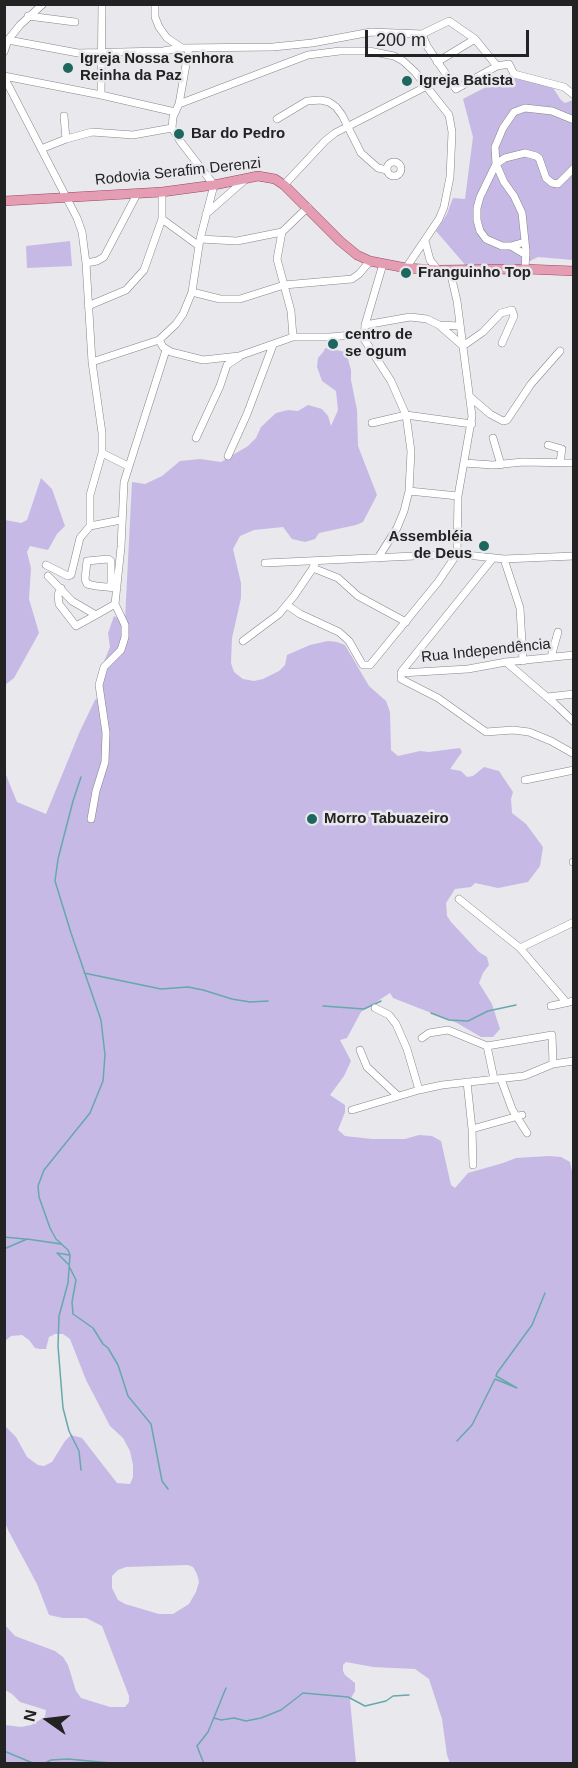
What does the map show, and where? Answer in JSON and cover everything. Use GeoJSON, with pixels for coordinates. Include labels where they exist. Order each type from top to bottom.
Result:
{"type":"FeatureCollection","features":[{"type":"Feature","properties":{"kind":"main road","name":"Rodovia Serafim Derenzi"},"geometry":{"type":"LineString","coordinates":[[4,201],[162,192],[214,185],[248,177],[268,177],[284,185],[340,241],[357,255],[370,261],[406,268],[450,271],[525,269],[573,271]]}},
{"type":"Feature","properties":{"kind":"street"},"geometry":{"type":"LineString","coordinates":[[4,52],[8,40],[28,16],[43,4]]}},
{"type":"Feature","properties":{"kind":"street"},"geometry":{"type":"LineString","coordinates":[[101,95],[102,4]]}},
{"type":"Feature","properties":{"kind":"street"},"geometry":{"type":"LineString","coordinates":[[155,4],[155,17],[159,27],[167,38],[185,48]]}},
{"type":"Feature","properties":{"kind":"street"},"geometry":{"type":"LineString","coordinates":[[28,16],[75,22]]}},
{"type":"Feature","properties":{"kind":"street"},"geometry":{"type":"LineString","coordinates":[[8,40],[78,53],[273,47],[312,43],[371,32],[422,34],[449,21],[475,39],[497,66]]}},
{"type":"Feature","properties":{"kind":"street"},"geometry":{"type":"LineString","coordinates":[[422,34],[427,46],[456,89],[497,66],[509,64],[514,73],[564,87],[573,95]]}},
{"type":"Feature","properties":{"kind":"street"},"geometry":{"type":"LineString","coordinates":[[437,62],[475,39]]}},
{"type":"Feature","properties":{"kind":"street"},"geometry":{"type":"LineString","coordinates":[[312,43],[313,54]]}},
{"type":"Feature","properties":{"kind":"street"},"geometry":{"type":"LineString","coordinates":[[92,363],[159,340],[183,314],[192,292],[199,242],[214,185],[172,128],[179,104],[185,48]]}},
{"type":"Feature","properties":{"kind":"street"},"geometry":{"type":"LineString","coordinates":[[179,104],[313,54],[340,51],[383,54],[403,62],[449,115],[452,132],[447,196],[444,207],[425,241],[406,268]]}},
{"type":"Feature","properties":{"kind":"street"},"geometry":{"type":"LineString","coordinates":[[4,77],[101,95],[175,112]]}},
{"type":"Feature","properties":{"kind":"street"},"geometry":{"type":"LineString","coordinates":[[4,77],[67,198],[82,232],[92,363],[102,433],[102,453],[90,495],[90,525],[80,538],[70,576],[46,565]]}},
{"type":"Feature","properties":{"kind":"street"},"geometry":{"type":"LineString","coordinates":[[284,185],[324,141],[346,126],[427,87]]}},
{"type":"Feature","properties":{"kind":"street"},"geometry":{"type":"LineString","coordinates":[[277,119],[307,101],[321,100],[336,107],[361,153],[378,168],[387,170]]}},
{"type":"Feature","properties":{"kind":"street"},"geometry":{"type":"LineString","coordinates":[[525,269],[522,213],[496,165],[495,147],[503,128],[514,112],[525,108],[552,111],[573,120]]}},
{"type":"Feature","properties":{"kind":"street"},"geometry":{"type":"LineString","coordinates":[[64,116],[66,139]]}},
{"type":"Feature","properties":{"kind":"street"},"geometry":{"type":"LineString","coordinates":[[41,148],[96,132],[133,135],[172,128]]}},
{"type":"Feature","properties":{"kind":"street"},"geometry":{"type":"LineString","coordinates":[[525,242],[511,246],[494,244],[480,231],[477,208],[496,165],[505,158],[525,153],[536,156],[539,158],[546,178],[558,184],[573,168]]}},
{"type":"Feature","properties":{"kind":"street"},"geometry":{"type":"LineString","coordinates":[[206,214],[248,177]]}},
{"type":"Feature","properties":{"kind":"street"},"geometry":{"type":"LineString","coordinates":[[88,306],[126,290],[140,276],[149,260],[162,219],[162,192]]}},
{"type":"Feature","properties":{"kind":"street"},"geometry":{"type":"LineString","coordinates":[[86,263],[104,257],[137,194]]}},
{"type":"Feature","properties":{"kind":"street"},"geometry":{"type":"LineString","coordinates":[[162,219],[199,242],[237,241],[282,232],[308,207]]}},
{"type":"Feature","properties":{"kind":"street"},"geometry":{"type":"LineString","coordinates":[[282,232],[277,259],[291,310],[293,337]]}},
{"type":"Feature","properties":{"kind":"street"},"geometry":{"type":"LineString","coordinates":[[425,241],[430,260],[438,270]]}},
{"type":"Feature","properties":{"kind":"street"},"geometry":{"type":"LineString","coordinates":[[511,246],[526,255]]}},
{"type":"Feature","properties":{"kind":"street"},"geometry":{"type":"LineString","coordinates":[[192,292],[220,299],[240,299],[284,285],[352,279],[370,261]]}},
{"type":"Feature","properties":{"kind":"street"},"geometry":{"type":"LineString","coordinates":[[378,558],[397,528],[409,491],[411,451],[406,415],[391,381],[367,345],[363,334],[383,264]]}},
{"type":"Feature","properties":{"kind":"street"},"geometry":{"type":"LineString","coordinates":[[287,606],[339,632],[349,641],[363,665],[373,663],[457,554],[458,496],[472,424],[463,346],[450,271]]}},
{"type":"Feature","properties":{"kind":"street"},"geometry":{"type":"LineString","coordinates":[[463,346],[483,332],[501,313],[512,310],[514,316],[502,343]]}},
{"type":"Feature","properties":{"kind":"street"},"geometry":{"type":"LineString","coordinates":[[365,325],[410,317],[427,319],[440,325],[463,346]]}},
{"type":"Feature","properties":{"kind":"street"},"geometry":{"type":"LineString","coordinates":[[440,325],[460,326]]}},
{"type":"Feature","properties":{"kind":"street"},"geometry":{"type":"LineString","coordinates":[[159,340],[166,350],[177,355],[203,360],[239,356],[293,337],[363,334]]}},
{"type":"Feature","properties":{"kind":"street"},"geometry":{"type":"LineString","coordinates":[[228,456],[247,414],[273,345]]}},
{"type":"Feature","properties":{"kind":"street"},"geometry":{"type":"LineString","coordinates":[[114,588],[124,482],[166,350]]}},
{"type":"Feature","properties":{"kind":"street"},"geometry":{"type":"LineString","coordinates":[[469,396],[490,414],[503,421],[507,420],[531,384],[560,351]]}},
{"type":"Feature","properties":{"kind":"street"},"geometry":{"type":"LineString","coordinates":[[196,438],[227,365],[239,356]]}},
{"type":"Feature","properties":{"kind":"street"},"geometry":{"type":"LineString","coordinates":[[372,423],[406,415],[472,424]]}},
{"type":"Feature","properties":{"kind":"street"},"geometry":{"type":"LineString","coordinates":[[493,438],[501,465]]}},
{"type":"Feature","properties":{"kind":"street"},"geometry":{"type":"LineString","coordinates":[[548,445],[562,449],[560,462]]}},
{"type":"Feature","properties":{"kind":"street"},"geometry":{"type":"LineString","coordinates":[[102,453],[128,466]]}},
{"type":"Feature","properties":{"kind":"street"},"geometry":{"type":"LineString","coordinates":[[464,463],[501,465],[573,463]]}},
{"type":"Feature","properties":{"kind":"street"},"geometry":{"type":"LineString","coordinates":[[409,491],[458,496]]}},
{"type":"Feature","properties":{"kind":"street"},"geometry":{"type":"LineString","coordinates":[[90,525],[121,520]]}},
{"type":"Feature","properties":{"kind":"street"},"geometry":{"type":"LineString","coordinates":[[265,563],[314,565],[378,558],[457,554],[504,559],[573,556]]}},
{"type":"Feature","properties":{"kind":"street"},"geometry":{"type":"LineString","coordinates":[[493,558],[401,675],[403,680],[438,698],[486,732],[513,730],[529,732],[573,754]]}},
{"type":"Feature","properties":{"kind":"street"},"geometry":{"type":"LineString","coordinates":[[91,819],[96,791],[105,762],[106,733],[99,685],[104,666],[121,650],[126,637],[124,625],[116,607],[114,588],[111,561],[108,559],[87,561],[85,579],[87,584],[114,588]]}},
{"type":"Feature","properties":{"kind":"street"},"geometry":{"type":"LineString","coordinates":[[504,559],[520,608],[523,661]]}},
{"type":"Feature","properties":{"kind":"street"},"geometry":{"type":"LineString","coordinates":[[314,565],[338,578],[358,596],[406,622]]}},
{"type":"Feature","properties":{"kind":"street"},"geometry":{"type":"LineString","coordinates":[[243,641],[271,622],[287,606],[314,565]]}},
{"type":"Feature","properties":{"kind":"street"},"geometry":{"type":"LineString","coordinates":[[48,576],[78,605],[96,615]]}},
{"type":"Feature","properties":{"kind":"street"},"geometry":{"type":"LineString","coordinates":[[61,588],[58,595],[59,604],[76,626],[116,607]]}},
{"type":"Feature","properties":{"kind":"street"},"geometry":{"type":"LineString","coordinates":[[68,616],[78,605]]}},
{"type":"Feature","properties":{"kind":"street"},"geometry":{"type":"LineString","coordinates":[[551,657],[558,632]]}},
{"type":"Feature","properties":{"kind":"street","name":"Rua Independência"},"geometry":{"type":"LineString","coordinates":[[401,675],[573,655]]}},
{"type":"Feature","properties":{"kind":"street"},"geometry":{"type":"LineString","coordinates":[[506,662],[573,722]]}},
{"type":"Feature","properties":{"kind":"street"},"geometry":{"type":"LineString","coordinates":[[547,697],[573,694]]}},
{"type":"Feature","properties":{"kind":"street"},"geometry":{"type":"LineString","coordinates":[[525,780],[573,770]]}},
{"type":"Feature","properties":{"kind":"street"},"geometry":{"type":"LineString","coordinates":[[459,899],[520,948],[570,1002]]}},
{"type":"Feature","properties":{"kind":"street"},"geometry":{"type":"LineString","coordinates":[[520,948],[573,922]]}},
{"type":"Feature","properties":{"kind":"street"},"geometry":{"type":"LineString","coordinates":[[551,1006],[570,1002]]}},
{"type":"Feature","properties":{"kind":"street"},"geometry":{"type":"LineString","coordinates":[[375,1008],[389,1016],[396,1024],[407,1048],[419,1090]]}},
{"type":"Feature","properties":{"kind":"street"},"geometry":{"type":"LineString","coordinates":[[422,1038],[429,1033],[448,1030],[487,1046],[552,1035],[553,1064]]}},
{"type":"Feature","properties":{"kind":"street"},"geometry":{"type":"LineString","coordinates":[[487,1046],[497,1079],[527,1133]]}},
{"type":"Feature","properties":{"kind":"street"},"geometry":{"type":"LineString","coordinates":[[360,1050],[367,1067],[398,1096]]}},
{"type":"Feature","properties":{"kind":"street"},"geometry":{"type":"LineString","coordinates":[[352,1110],[419,1090],[524,1076],[553,1064],[573,1061]]}},
{"type":"Feature","properties":{"kind":"street"},"geometry":{"type":"LineString","coordinates":[[467,1082],[473,1165]]}},
{"type":"Feature","properties":{"kind":"street"},"geometry":{"type":"LineString","coordinates":[[472,1129],[519,1117]]}},
{"type":"Feature","properties":{"kind":"shaded area"},"geometry":{"type":"Polygon","coordinates":[[[509,75],[553,88],[565,103],[573,100],[573,260],[538,257],[522,265],[467,267],[436,231],[447,214],[453,198],[465,199],[473,137],[463,99],[509,75]]]}},
{"type":"Feature","properties":{"kind":"shaded area"},"geometry":{"type":"Polygon","coordinates":[[[70,241],[72,266],[27,268],[26,246],[70,241]]]}},
{"type":"Feature","properties":{"kind":"shaded area"},"geometry":{"type":"Polygon","coordinates":[[[325,348],[346,352],[357,410],[358,446],[377,495],[363,522],[319,533],[315,539],[305,542],[292,539],[283,527],[254,530],[240,536],[233,549],[241,583],[241,598],[232,638],[231,663],[234,672],[243,679],[254,681],[279,671],[285,665],[287,655],[310,645],[328,641],[345,645],[369,686],[386,701],[390,712],[391,750],[398,756],[420,751],[460,748],[462,752],[450,769],[461,771],[467,777],[473,776],[484,767],[499,771],[513,792],[512,813],[526,824],[543,847],[540,866],[528,882],[498,888],[475,883],[471,887],[455,889],[446,903],[447,916],[451,922],[479,952],[487,957],[489,965],[479,983],[492,1004],[500,1029],[493,1037],[481,1037],[457,1023],[393,998],[390,993],[361,1012],[347,1038],[340,1040],[351,1061],[344,1076],[330,1095],[345,1105],[345,1112],[338,1130],[345,1136],[405,1139],[419,1135],[432,1136],[441,1141],[451,1185],[455,1188],[468,1173],[516,1158],[549,1156],[561,1157],[570,1162],[574,1181],[573,1763],[450,1763],[442,1719],[429,1679],[415,1669],[373,1667],[346,1662],[343,1665],[343,1671],[355,1683],[355,1691],[350,1700],[356,1763],[5,1763],[5,1725],[21,1727],[31,1725],[45,1717],[46,1710],[20,1702],[5,1690],[5,1625],[15,1636],[55,1651],[63,1657],[81,1698],[110,1707],[125,1707],[129,1702],[129,1696],[102,1626],[86,1618],[63,1618],[49,1615],[37,1584],[8,1530],[4,1520],[5,1426],[16,1437],[27,1457],[38,1465],[44,1466],[52,1462],[71,1435],[82,1438],[117,1483],[130,1484],[133,1477],[133,1465],[130,1451],[123,1438],[110,1426],[86,1380],[70,1339],[63,1334],[55,1334],[49,1337],[46,1349],[35,1348],[22,1335],[11,1336],[5,1341],[4,770],[17,802],[46,814],[80,731],[99,696],[103,664],[110,647],[108,633],[114,616],[125,619],[132,482],[145,484],[162,476],[180,461],[200,459],[221,462],[248,446],[256,438],[261,427],[276,413],[288,410],[298,411],[308,405],[322,409],[328,416],[331,426],[338,410],[336,391],[322,381],[317,367],[318,358],[325,348]],[[188,1565],[126,1567],[118,1570],[112,1576],[112,1588],[118,1600],[125,1604],[159,1614],[173,1614],[189,1604],[196,1592],[199,1582],[193,1567],[188,1565]]]}},
{"type":"Feature","properties":{"kind":"shaded area"},"geometry":{"type":"Polygon","coordinates":[[[41,478],[52,489],[65,526],[57,534],[48,550],[30,546],[27,552],[31,568],[29,599],[39,633],[14,678],[5,685],[5,520],[21,523],[27,520],[41,478]]]}},
{"type":"Feature","properties":{"kind":"waterway"},"geometry":{"type":"LineString","coordinates":[[81,777],[58,859],[55,881],[101,1020],[105,1055],[103,1081],[90,1113],[44,1170],[38,1186],[39,1197],[50,1228],[70,1255],[68,1283],[59,1316],[58,1346],[63,1408],[69,1431],[79,1451],[81,1470]]}},
{"type":"Feature","properties":{"kind":"waterway"},"geometry":{"type":"LineString","coordinates":[[84,973],[161,989],[188,987],[232,999],[250,1002],[268,1001]]}},
{"type":"Feature","properties":{"kind":"waterway"},"geometry":{"type":"LineString","coordinates":[[323,1006],[364,1009],[381,1001]]}},
{"type":"Feature","properties":{"kind":"waterway"},"geometry":{"type":"LineString","coordinates":[[431,1013],[449,1020],[468,1021],[488,1011],[516,1005]]}},
{"type":"Feature","properties":{"kind":"waterway"},"geometry":{"type":"LineString","coordinates":[[4,1237],[25,1239]]}},
{"type":"Feature","properties":{"kind":"waterway"},"geometry":{"type":"LineString","coordinates":[[4,1249],[27,1239],[61,1244]]}},
{"type":"Feature","properties":{"kind":"waterway"},"geometry":{"type":"LineString","coordinates":[[68,1264],[57,1253],[69,1255]]}},
{"type":"Feature","properties":{"kind":"waterway"},"geometry":{"type":"LineString","coordinates":[[70,1268],[76,1280],[72,1302],[73,1314],[93,1328],[108,1348],[118,1365],[128,1396],[151,1424],[162,1481],[168,1489]]}},
{"type":"Feature","properties":{"kind":"waterway"},"geometry":{"type":"LineString","coordinates":[[457,1441],[472,1425],[495,1379],[517,1388],[496,1376],[532,1325],[545,1293]]}},
{"type":"Feature","properties":{"kind":"waterway"},"geometry":{"type":"LineString","coordinates":[[204,1764],[197,1746],[208,1732],[226,1688]]}},
{"type":"Feature","properties":{"kind":"waterway"},"geometry":{"type":"LineString","coordinates":[[214,1718],[221,1720],[234,1718],[246,1721],[261,1718],[281,1710],[303,1693],[348,1697],[365,1706],[386,1701],[393,1696],[409,1695]]}},
{"type":"Feature","properties":{"kind":"waterway"},"geometry":{"type":"LineString","coordinates":[[4,1751],[35,1764]]}},
{"type":"Feature","properties":{"kind":"waterway"},"geometry":{"type":"LineString","coordinates":[[43,1764],[51,1760],[68,1759],[122,1764]]}},
{"type":"Feature","properties":{"kind":"place","name":"Igreja Nossa Senhora Reinha da Paz"},"geometry":{"type":"Point","coordinates":[68,68]}},
{"type":"Feature","properties":{"kind":"place","name":"Igreja Batista"},"geometry":{"type":"Point","coordinates":[407,81]}},
{"type":"Feature","properties":{"kind":"place","name":"Bar do Pedro"},"geometry":{"type":"Point","coordinates":[179,134]}},
{"type":"Feature","properties":{"kind":"place","name":"Franguinho Top"},"geometry":{"type":"Point","coordinates":[406,273]}},
{"type":"Feature","properties":{"kind":"place","name":"centro de se ogum"},"geometry":{"type":"Point","coordinates":[333,344]}},
{"type":"Feature","properties":{"kind":"place","name":"Assembléia de Deus"},"geometry":{"type":"Point","coordinates":[484,546]}},
{"type":"Feature","properties":{"kind":"place","name":"Morro Tabuazeiro"},"geometry":{"type":"Point","coordinates":[312,819]}}]}
